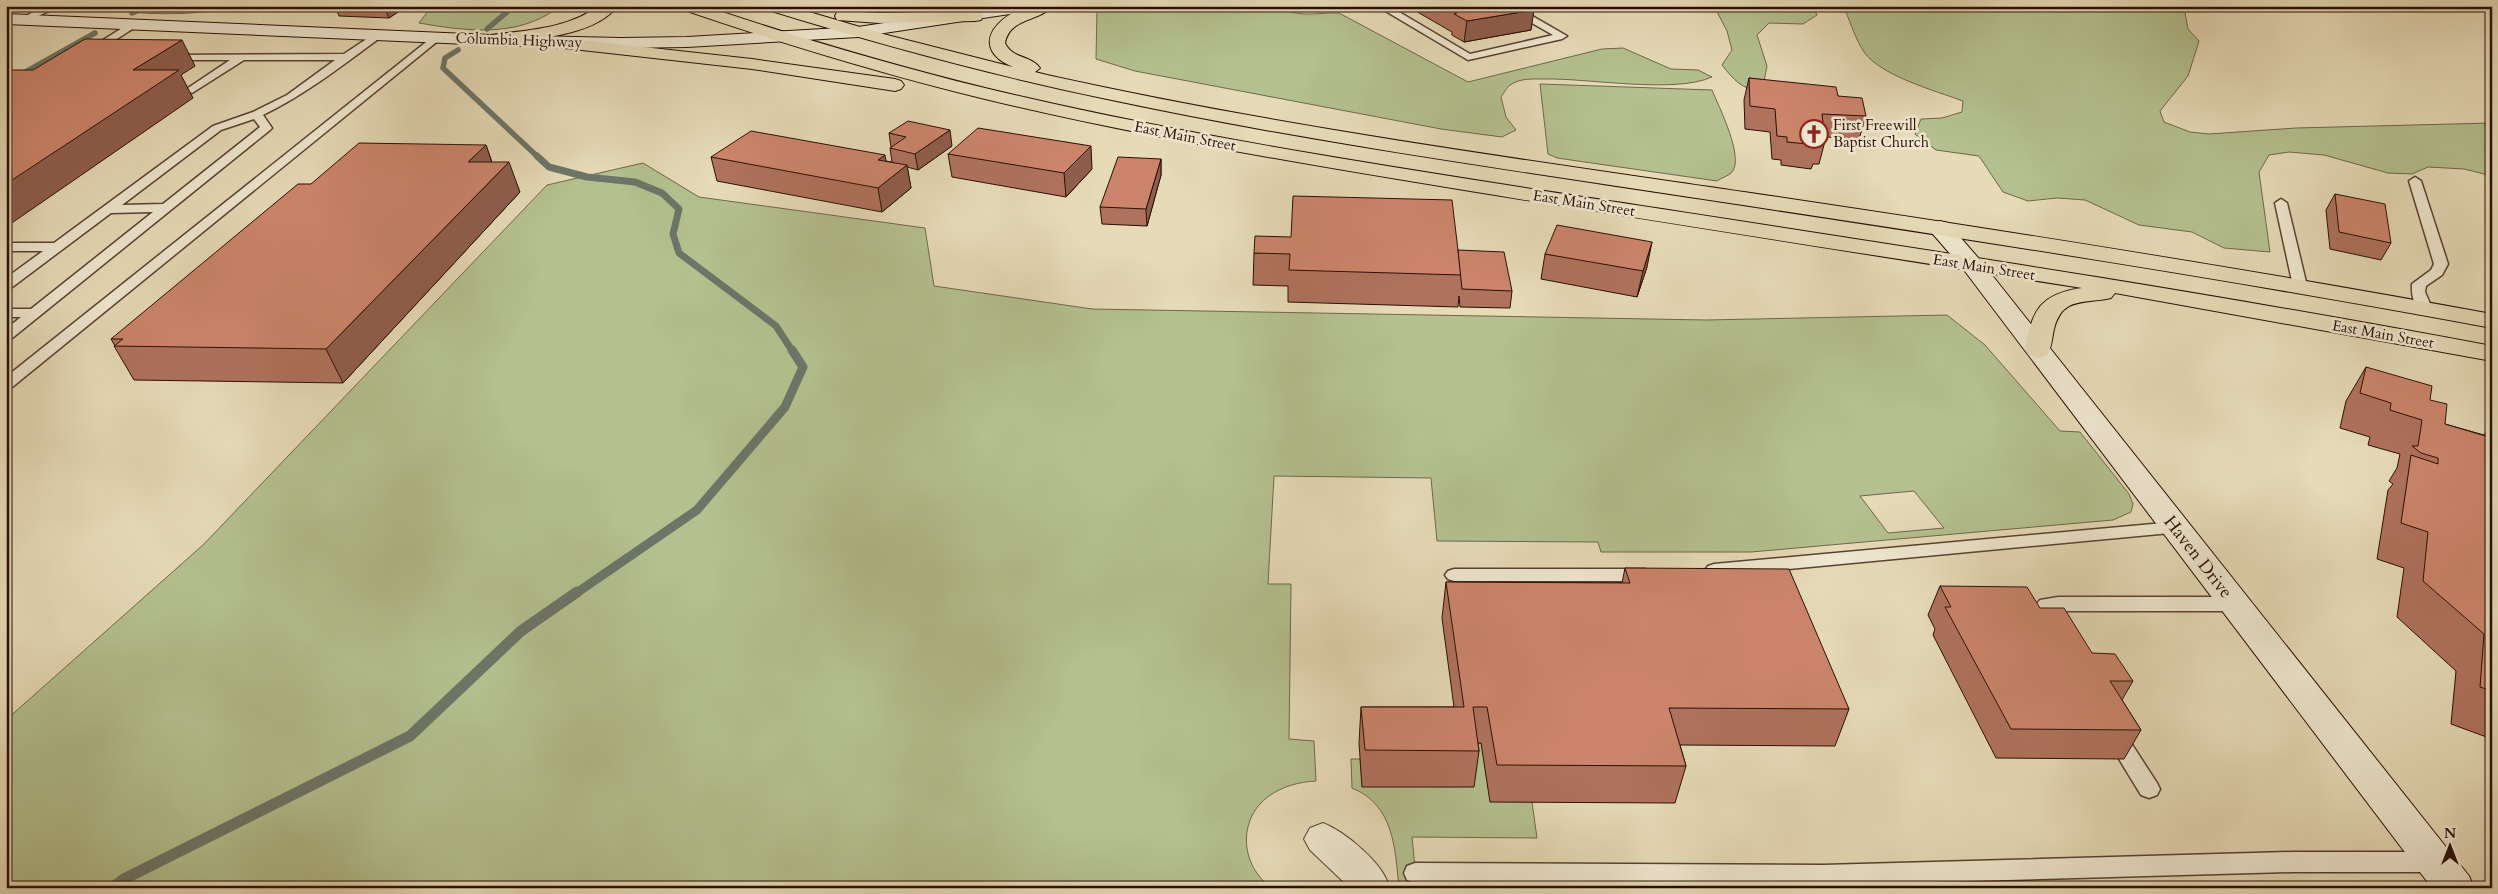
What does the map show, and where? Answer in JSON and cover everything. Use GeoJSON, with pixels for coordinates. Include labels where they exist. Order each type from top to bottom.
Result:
{"type":"FeatureCollection","features":[{"type":"Feature","properties":{"kind":"main road"},"geometry":{"type":"LineString","coordinates":[[492,40],[568,26],[590,18],[609,6]]}},
{"type":"Feature","properties":{"kind":"main road","name":"East Main Street"},"geometry":{"type":"LineString","coordinates":[[686,6],[873,64],[985,93],[1146,129],[1334,164],[2132,290],[2492,354]]}},
{"type":"Feature","properties":{"kind":"main road","name":"Columbia Highway"},"geometry":{"type":"LineString","coordinates":[[6,18],[435,38],[552,42],[687,42],[858,32],[975,16],[1030,6]]}},
{"type":"Feature","properties":{"kind":"main road"},"geometry":{"type":"LineString","coordinates":[[1044,6],[1011,22],[1005,27],[997,40],[1000,51],[1012,60],[1074,86]]}},
{"type":"Feature","properties":{"kind":"main road"},"geometry":{"type":"LineString","coordinates":[[778,8],[874,18],[975,16]]}},
{"type":"Feature","properties":{"kind":"main road","name":"East Main Street"},"geometry":{"type":"LineString","coordinates":[[778,8],[980,65],[1210,114],[1356,140],[1940,228],[2300,286],[2492,321]]}},
{"type":"Feature","properties":{"kind":"main road"},"geometry":{"type":"LineString","coordinates":[[552,42],[752,64],[891,84],[985,93]]}},
{"type":"Feature","properties":{"kind":"main road"},"geometry":{"type":"LineString","coordinates":[[1334,164],[1356,140]]}},
{"type":"Feature","properties":{"kind":"main road","name":"Haven Drive"},"geometry":{"type":"LineString","coordinates":[[1940,228],[1972,265],[2455,888]]}},
{"type":"Feature","properties":{"kind":"main road"},"geometry":{"type":"LineString","coordinates":[[2038,350],[2041,322],[2047,309],[2062,300],[2091,294],[2132,290]]}},
{"type":"Feature","properties":{"kind":"main road"},"geometry":{"type":"LineString","coordinates":[[1323,839],[1369,881],[1370,888]]}},
{"type":"Feature","properties":{"kind":"lane"},"geometry":{"type":"LineString","coordinates":[[25,19],[54,6]]}},
{"type":"Feature","properties":{"kind":"lane"},"geometry":{"type":"LineString","coordinates":[[1382,6],[1468,57],[1562,36],[1507,6]]}},
{"type":"Feature","properties":{"kind":"lane"},"geometry":{"type":"LineString","coordinates":[[100,57],[81,57],[133,24]]}},
{"type":"Feature","properties":{"kind":"lane"},"geometry":{"type":"LineString","coordinates":[[6,285],[217,128],[257,114],[291,97],[350,57],[377,35]]}},
{"type":"Feature","properties":{"kind":"lane"},"geometry":{"type":"LineString","coordinates":[[6,385],[435,38]]}},
{"type":"Feature","properties":{"kind":"lane"},"geometry":{"type":"LineString","coordinates":[[157,57],[350,57]]}},
{"type":"Feature","properties":{"kind":"lane"},"geometry":{"type":"LineString","coordinates":[[192,90],[242,57]]}},
{"type":"Feature","properties":{"kind":"lane"},"geometry":{"type":"LineString","coordinates":[[6,336],[266,128],[257,114]]}},
{"type":"Feature","properties":{"kind":"lane"},"geometry":{"type":"LineString","coordinates":[[2415,181],[2441,264],[2437,272],[2419,284],[2418,292],[2425,308]]}},
{"type":"Feature","properties":{"kind":"lane"},"geometry":{"type":"LineString","coordinates":[[2282,203],[2300,286]]}},
{"type":"Feature","properties":{"kind":"lane"},"geometry":{"type":"LineString","coordinates":[[108,209],[168,208]]}},
{"type":"Feature","properties":{"kind":"lane"},"geometry":{"type":"LineString","coordinates":[[6,247],[57,247]]}},
{"type":"Feature","properties":{"kind":"lane"},"geometry":{"type":"LineString","coordinates":[[6,313],[34,313]]}},
{"type":"Feature","properties":{"kind":"lane"},"geometry":{"type":"LineString","coordinates":[[1700,572],[2175,528]]}},
{"type":"Feature","properties":{"kind":"lane"},"geometry":{"type":"LineString","coordinates":[[1454,575],[1662,575]]}},
{"type":"Feature","properties":{"kind":"lane"},"geometry":{"type":"LineString","coordinates":[[2058,643],[2043,619],[2041,609],[2047,605],[2234,604]]}},
{"type":"Feature","properties":{"kind":"lane"},"geometry":{"type":"LineString","coordinates":[[2104,717],[2149,789]]}},
{"type":"Feature","properties":{"kind":"lane"},"geometry":{"type":"LineString","coordinates":[[1416,873],[1823,875],[2292,862],[2434,862]]}},
{"type":"Feature","properties":{"kind":"green space"},"geometry":{"type":"Polygon","coordinates":[[[234,6],[178,14],[139,13],[82,7],[234,6]]]}},
{"type":"Feature","properties":{"kind":"green space"},"geometry":{"type":"Polygon","coordinates":[[[432,6],[554,6],[556,9],[524,25],[490,30],[472,30],[419,23],[432,6]]]}},
{"type":"Feature","properties":{"kind":"green space"},"geometry":{"type":"Polygon","coordinates":[[[1110,6],[1283,6],[1287,10],[1300,14],[1339,13],[1468,82],[1602,49],[1623,48],[1671,69],[1698,70],[1712,77],[1696,82],[1654,85],[1563,79],[1518,81],[1509,86],[1501,97],[1506,117],[1516,130],[1502,137],[1441,129],[1135,71],[1096,59],[1097,9],[1110,6]]]}},
{"type":"Feature","properties":{"kind":"green space"},"geometry":{"type":"Polygon","coordinates":[[[1714,6],[1773,6],[1814,9],[1817,15],[1803,24],[1769,23],[1757,35],[1767,66],[1762,91],[1749,89],[1739,83],[1722,65],[1732,50],[1727,31],[1714,6]]]}},
{"type":"Feature","properties":{"kind":"green space"},"geometry":{"type":"Polygon","coordinates":[[[1852,6],[1932,6],[2064,12],[2089,6],[2168,6],[2185,13],[2188,29],[2199,41],[2188,76],[2160,111],[2164,122],[2190,132],[2209,134],[2296,128],[2492,123],[2492,176],[2464,169],[2428,167],[2412,174],[2388,173],[2324,155],[2289,152],[2269,155],[2259,172],[2270,252],[2224,248],[2192,232],[2139,225],[2085,200],[2057,198],[2028,201],[2003,192],[1979,156],[1936,150],[1915,134],[1921,119],[1942,118],[1962,112],[1963,101],[1910,82],[1872,61],[1861,47],[1845,10],[1852,6]]]}},
{"type":"Feature","properties":{"kind":"green space"},"geometry":{"type":"Polygon","coordinates":[[[1540,84],[1712,90],[1725,119],[1733,145],[1735,166],[1730,174],[1717,181],[1557,158],[1548,154],[1540,84]]]}},
{"type":"Feature","properties":{"kind":"green space"},"geometry":{"type":"Polygon","coordinates":[[[643,163],[699,197],[925,228],[934,286],[1092,309],[1706,320],[1947,315],[1985,345],[2060,431],[2080,432],[2129,494],[2133,504],[2131,512],[2113,520],[1751,552],[1601,552],[1598,542],[1437,541],[1431,478],[1274,476],[1268,584],[1291,584],[1289,739],[1314,741],[1316,781],[1291,785],[1274,793],[1259,806],[1251,817],[1247,829],[1246,842],[1249,855],[1261,879],[1272,888],[6,888],[6,720],[204,544],[547,185],[643,163]],[[1914,491],[1860,496],[1888,533],[1944,528],[1914,491]]]}},
{"type":"Feature","properties":{"kind":"green space"},"geometry":{"type":"Polygon","coordinates":[[[1467,743],[1481,743],[1532,802],[1537,838],[1412,837],[1417,888],[1399,888],[1396,858],[1390,829],[1376,805],[1366,796],[1352,788],[1351,759],[1360,759],[1362,787],[1467,743]]]}},
{"type":"Feature","properties":{"kind":"building"},"geometry":{"type":"Polygon","coordinates":[[[1445,6],[1527,6],[1534,10],[1467,21],[1454,14],[1457,13],[1445,6]]]}},
{"type":"Feature","properties":{"kind":"building"},"geometry":{"type":"Polygon","coordinates":[[[85,39],[182,40],[133,70],[179,70],[6,184],[6,70],[33,70],[85,39]]]}},
{"type":"Feature","properties":{"kind":"building"},"geometry":{"type":"Polygon","coordinates":[[[1749,78],[1836,87],[1838,96],[1862,98],[1866,116],[1822,114],[1825,141],[1817,140],[1818,145],[1787,142],[1787,137],[1777,136],[1775,109],[1750,106],[1749,78]]]}},
{"type":"Feature","properties":{"kind":"building"},"geometry":{"type":"Polygon","coordinates":[[[908,121],[950,130],[915,154],[890,148],[906,137],[889,133],[908,121]]]}},
{"type":"Feature","properties":{"kind":"building"},"geometry":{"type":"Polygon","coordinates":[[[978,128],[1091,146],[1064,173],[948,154],[978,128]]]}},
{"type":"Feature","properties":{"kind":"building"},"geometry":{"type":"Polygon","coordinates":[[[751,131],[885,155],[878,160],[907,165],[878,188],[711,157],[751,131]]]}},
{"type":"Feature","properties":{"kind":"building"},"geometry":{"type":"Polygon","coordinates":[[[359,143],[486,145],[468,162],[509,162],[326,349],[114,346],[123,339],[111,339],[298,184],[311,184],[359,143]]]}},
{"type":"Feature","properties":{"kind":"building"},"geometry":{"type":"Polygon","coordinates":[[[1118,157],[1161,159],[1146,209],[1100,207],[1118,157]]]}},
{"type":"Feature","properties":{"kind":"building"},"geometry":{"type":"Polygon","coordinates":[[[2335,194],[2385,204],[2391,243],[2339,232],[2335,194]]]}},
{"type":"Feature","properties":{"kind":"building"},"geometry":{"type":"Polygon","coordinates":[[[1293,196],[1452,200],[1461,275],[1289,270],[1290,254],[1254,253],[1255,236],[1291,237],[1293,196]]]}},
{"type":"Feature","properties":{"kind":"building"},"geometry":{"type":"Polygon","coordinates":[[[1557,225],[1652,242],[1643,271],[1545,254],[1557,225]]]}},
{"type":"Feature","properties":{"kind":"building"},"geometry":{"type":"Polygon","coordinates":[[[1458,250],[1504,252],[1512,291],[1462,289],[1458,250]]]}},
{"type":"Feature","properties":{"kind":"building"},"geometry":{"type":"Polygon","coordinates":[[[2366,367],[2432,386],[2430,400],[2447,404],[2445,424],[2492,438],[2492,691],[2480,687],[2484,634],[2423,581],[2428,532],[2401,523],[2411,455],[2438,464],[2438,458],[2421,453],[2412,446],[2418,446],[2422,420],[2390,410],[2391,403],[2360,393],[2366,367]]]}},
{"type":"Feature","properties":{"kind":"building"},"geometry":{"type":"Polygon","coordinates":[[[1625,568],[1789,569],[1849,709],[1669,708],[1686,766],[1497,765],[1487,707],[1473,707],[1479,751],[1365,750],[1361,707],[1464,707],[1446,582],[1630,583],[1625,568]]]}},
{"type":"Feature","properties":{"kind":"building"},"geometry":{"type":"Polygon","coordinates":[[[1940,586],[2027,587],[2040,608],[2064,608],[2092,653],[2115,654],[2133,681],[2110,681],[2141,730],[2011,729],[1945,607],[1951,607],[1940,586]]]}},
{"type":"Feature","properties":{"kind":"waterway"},"geometry":{"type":"LineString","coordinates":[[132,13],[149,6]]}},
{"type":"Feature","properties":{"kind":"waterway"},"geometry":{"type":"LineString","coordinates":[[487,29],[514,6]]}},
{"type":"Feature","properties":{"kind":"waterway"},"geometry":{"type":"LineString","coordinates":[[6,83],[95,33]]}},
{"type":"Feature","properties":{"kind":"waterway"},"geometry":{"type":"LineString","coordinates":[[458,50],[445,58],[443,68],[538,157]]}},
{"type":"Feature","properties":{"kind":"waterway"},"geometry":{"type":"LineString","coordinates":[[537,156],[549,167],[587,177],[635,182],[662,193],[679,209],[673,234],[679,253],[776,326],[793,352]]}},
{"type":"Feature","properties":{"kind":"waterway"},"geometry":{"type":"LineString","coordinates":[[575,594],[697,510],[785,407],[803,367],[792,350]]}},
{"type":"Feature","properties":{"kind":"waterway"},"geometry":{"type":"LineString","coordinates":[[112,888],[124,879],[410,736],[521,631],[577,592]]}},
{"type":"Feature","properties":{"kind":"place","name":"First Freewill Baptist Church"},"geometry":{"type":"Point","coordinates":[1814,134]}}]}
